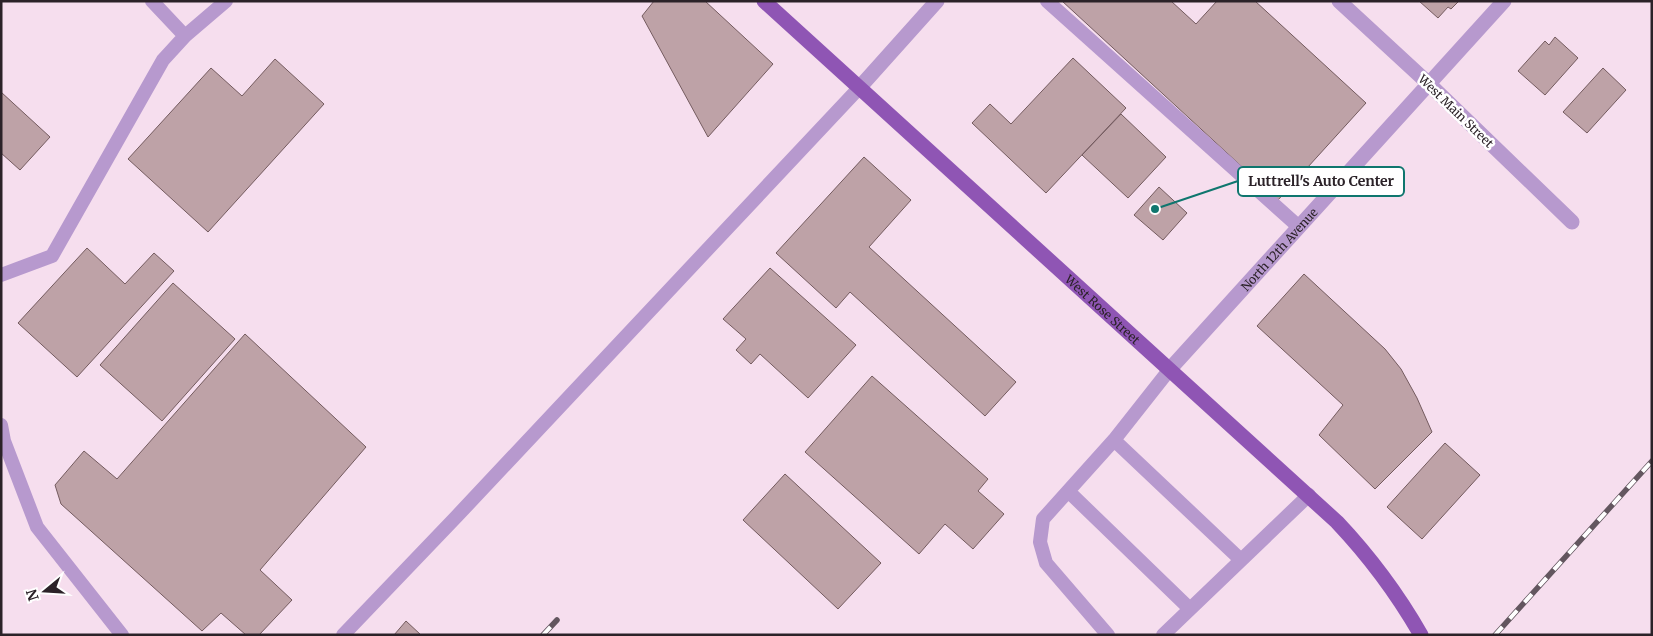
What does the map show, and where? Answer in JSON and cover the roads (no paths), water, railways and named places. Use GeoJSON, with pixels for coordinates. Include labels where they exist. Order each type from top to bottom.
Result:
{"type":"FeatureCollection","features":[{"type":"Feature","properties":{"kind":"main road","name":"West Rose Street"},"geometry":{"type":"LineString","coordinates":[[764,1],[1337,522],[1384,577],[1407,610],[1420,635]]}},
{"type":"Feature","properties":{"kind":"street"},"geometry":{"type":"LineString","coordinates":[[860,87],[937,1]]}},
{"type":"Feature","properties":{"kind":"street","name":"West Main Street"},"geometry":{"type":"LineString","coordinates":[[1338,1],[1429,84],[1572,222]]}},
{"type":"Feature","properties":{"kind":"street","name":"North 12th Avenue"},"geometry":{"type":"LineString","coordinates":[[1170,369],[1504,1]]}},
{"type":"Feature","properties":{"kind":"lane"},"geometry":{"type":"LineString","coordinates":[[152,1],[185,36]]}},
{"type":"Feature","properties":{"kind":"lane"},"geometry":{"type":"LineString","coordinates":[[1,275],[52,256],[163,60],[185,36],[226,1]]}},
{"type":"Feature","properties":{"kind":"lane"},"geometry":{"type":"LineString","coordinates":[[1047,1],[1299,228]]}},
{"type":"Feature","properties":{"kind":"lane"},"geometry":{"type":"LineString","coordinates":[[343,635],[860,87]]}},
{"type":"Feature","properties":{"kind":"lane"},"geometry":{"type":"LineString","coordinates":[[1108,635],[1046,563],[1040,542],[1043,520],[1114,440],[1170,369]]}},
{"type":"Feature","properties":{"kind":"lane"},"geometry":{"type":"LineString","coordinates":[[1,425],[4,441],[37,528],[122,635]]}},
{"type":"Feature","properties":{"kind":"lane"},"geometry":{"type":"LineString","coordinates":[[1114,440],[1241,560]]}},
{"type":"Feature","properties":{"kind":"lane"},"geometry":{"type":"LineString","coordinates":[[1068,492],[1190,609]]}},
{"type":"Feature","properties":{"kind":"lane"},"geometry":{"type":"LineString","coordinates":[[1163,635],[1309,495]]}},
{"type":"Feature","properties":{"kind":"railway"},"geometry":{"type":"LineString","coordinates":[[1495,635],[1652,461]]}},
{"type":"Feature","properties":{"kind":"railway"},"geometry":{"type":"LineString","coordinates":[[543,635],[557,620]]}},
{"type":"Feature","properties":{"kind":"place","name":"Luttrell's Auto Center"},"geometry":{"type":"Point","coordinates":[1155,209]}}]}
